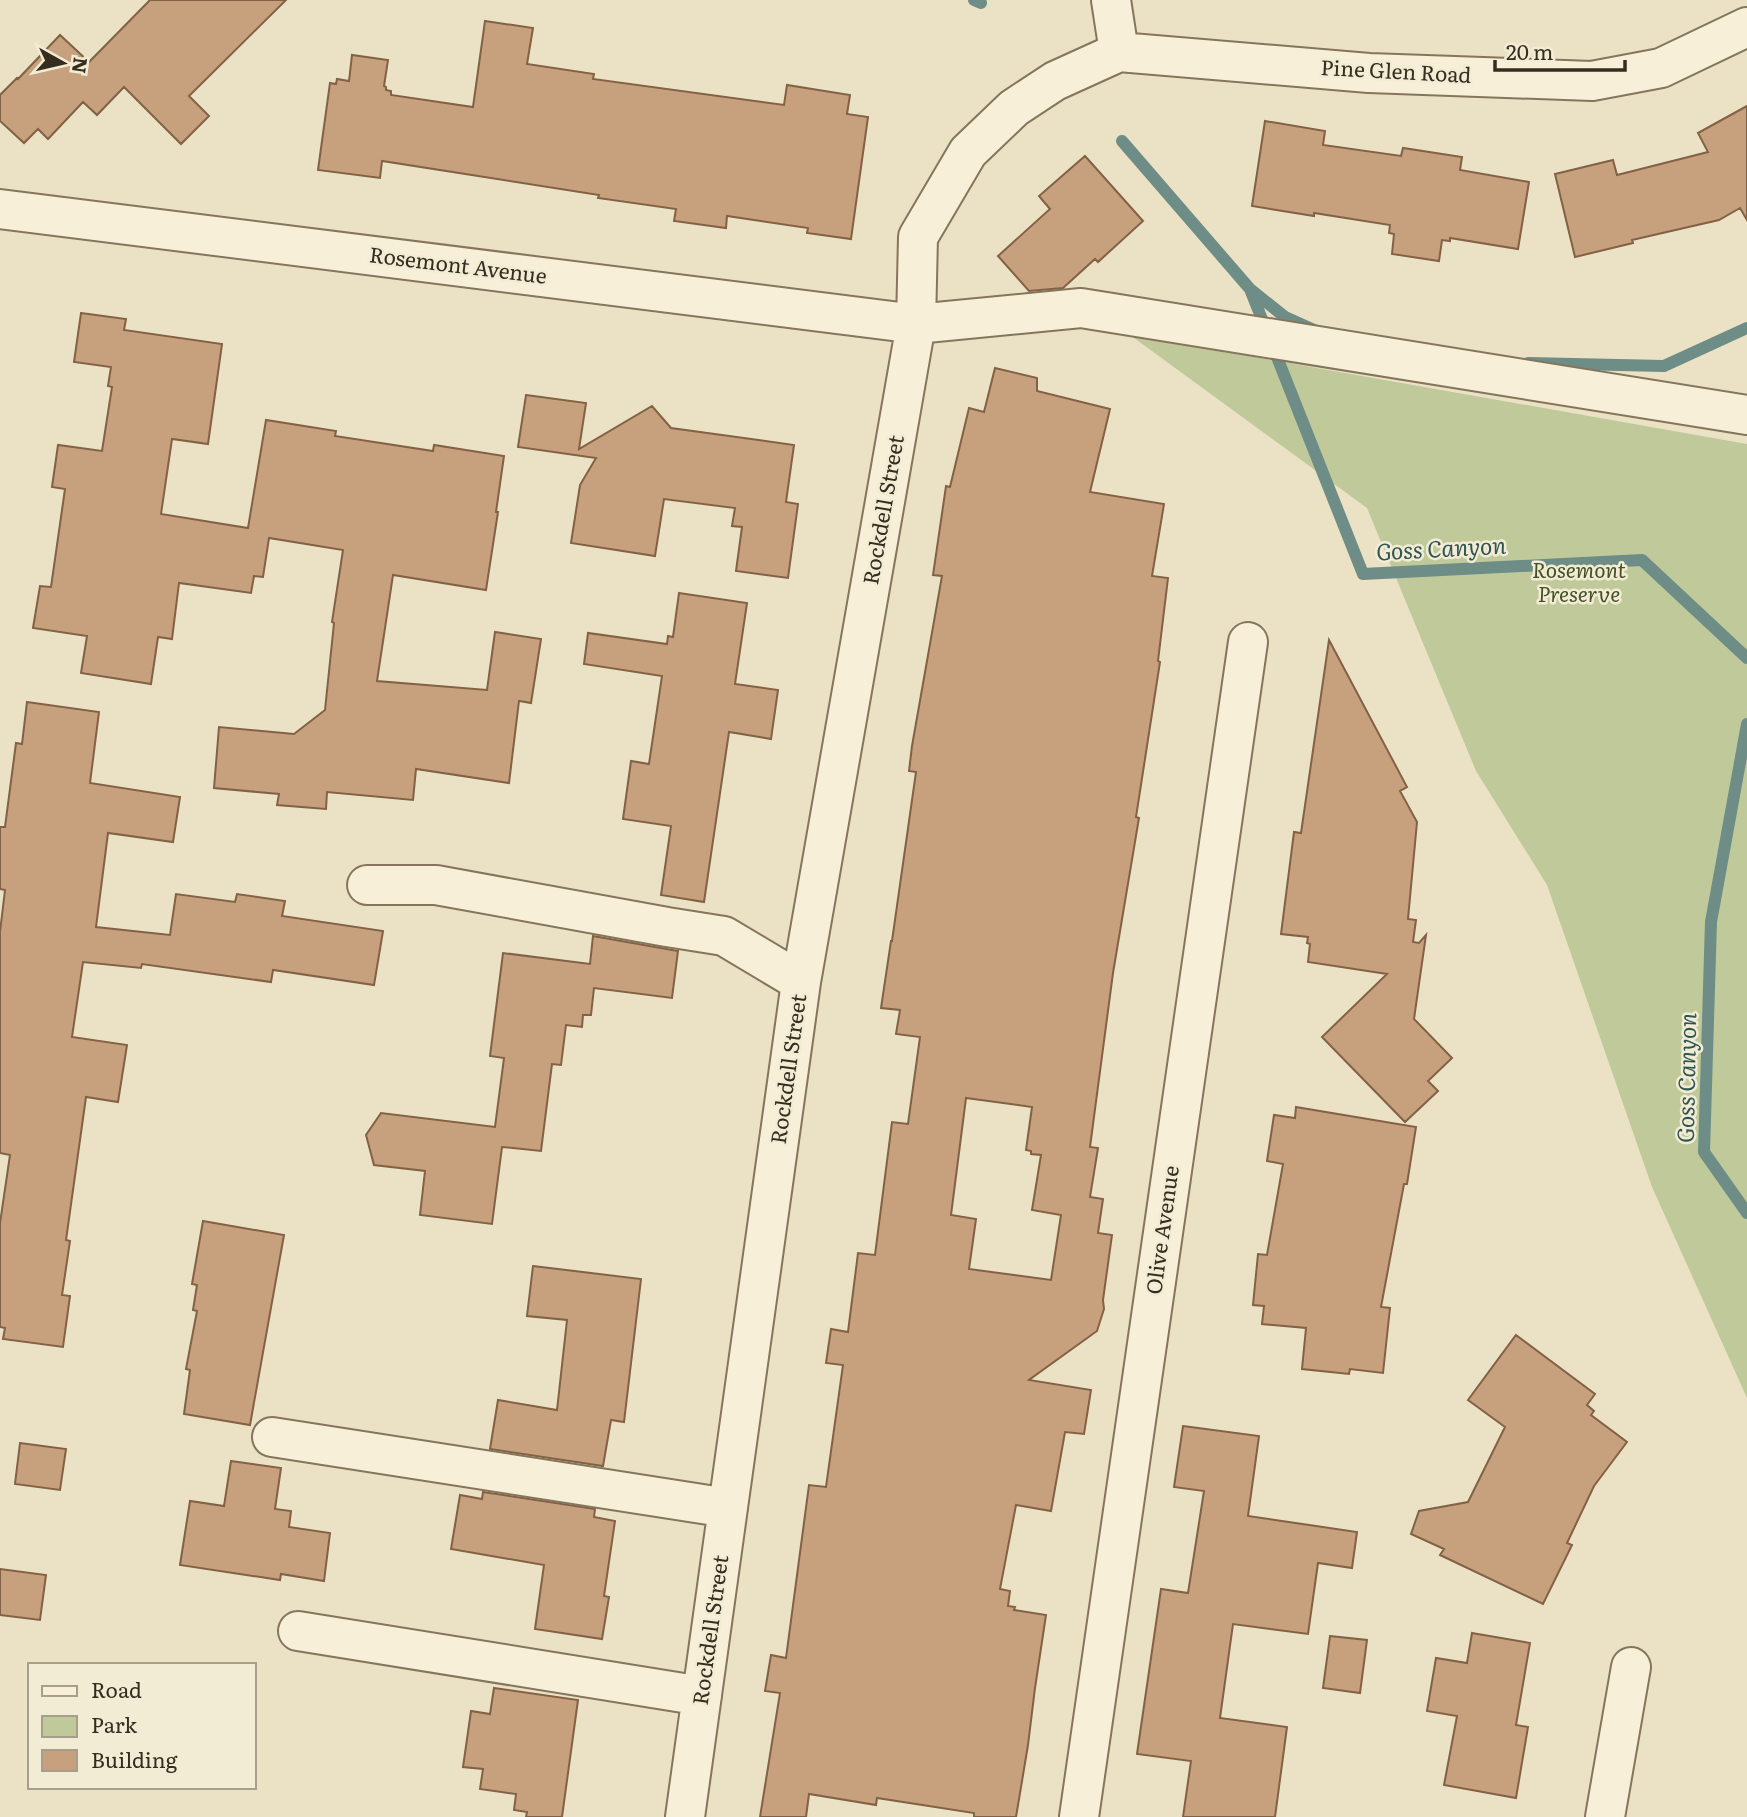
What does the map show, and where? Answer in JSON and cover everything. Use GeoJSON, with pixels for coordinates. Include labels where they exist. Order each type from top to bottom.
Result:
{"type":"FeatureCollection","features":[{"type":"Feature","properties":{"kind":"street"},"geometry":{"type":"LineString","coordinates":[[1111,0],[1119,52]]}},
{"type":"Feature","properties":{"kind":"street","name":"Pine Glen Road"},"geometry":{"type":"LineString","coordinates":[[1119,52],[1369,73],[1592,81],[1661,68],[1747,27]]}},
{"type":"Feature","properties":{"kind":"street","name":"Rockdell Street"},"geometry":{"type":"LineString","coordinates":[[685,1817],[801,982],[916,324],[918,237],[968,152],[1014,108],[1055,81],[1119,52]]}},
{"type":"Feature","properties":{"kind":"street","name":"Rosemont Avenue"},"geometry":{"type":"LineString","coordinates":[[0,209],[916,324],[1081,308],[1747,415]]}},
{"type":"Feature","properties":{"kind":"street","name":"Olive Avenue"},"geometry":{"type":"LineString","coordinates":[[1079,1817],[1248,642]]}},
{"type":"Feature","properties":{"kind":"street"},"geometry":{"type":"LineString","coordinates":[[367,885],[436,885],[724,936],[801,982]]}},
{"type":"Feature","properties":{"kind":"street"},"geometry":{"type":"LineString","coordinates":[[272,1437],[728,1508]]}},
{"type":"Feature","properties":{"kind":"street"},"geometry":{"type":"LineString","coordinates":[[298,1632],[702,1696]]}},
{"type":"Feature","properties":{"kind":"street"},"geometry":{"type":"LineString","coordinates":[[1605,1817],[1631,1667]]}},
{"type":"Feature","properties":{"kind":"green space","name":"Rosemont Preserve"},"geometry":{"type":"Polygon","coordinates":[[[1130,335],[1747,444],[1747,1398],[1652,1187],[1547,885],[1476,771],[1367,508],[1130,335]]]}},
{"type":"Feature","properties":{"kind":"building"},"geometry":{"type":"Polygon","coordinates":[[[150,0],[286,0],[189,96],[209,116],[181,144],[124,87],[97,115],[83,102],[48,139],[38,129],[24,143],[0,121],[0,95],[60,35],[89,62],[150,0]]]}},
{"type":"Feature","properties":{"kind":"building"},"geometry":{"type":"Polygon","coordinates":[[[485,21],[533,28],[527,64],[594,74],[593,79],[784,105],[787,85],[850,95],[847,114],[868,117],[851,239],[807,233],[808,228],[727,216],[726,228],[674,221],[676,209],[382,161],[380,178],[318,170],[330,83],[336,84],[337,79],[349,81],[352,55],[388,60],[384,86],[391,91],[391,95],[473,107],[485,21]]]}},
{"type":"Feature","properties":{"kind":"building"},"geometry":{"type":"Polygon","coordinates":[[[1747,106],[1747,220],[1740,208],[1719,220],[1632,240],[1633,243],[1575,257],[1555,174],[1613,160],[1617,175],[1708,152],[1698,133],[1747,106]]]}},
{"type":"Feature","properties":{"kind":"building"},"geometry":{"type":"Polygon","coordinates":[[[1265,121],[1325,131],[1323,145],[1401,156],[1403,148],[1462,157],[1460,170],[1529,182],[1518,249],[1450,238],[1450,241],[1442,240],[1439,261],[1392,254],[1394,234],[1389,233],[1390,225],[1252,206],[1265,121]]]}},
{"type":"Feature","properties":{"kind":"building"},"geometry":{"type":"Polygon","coordinates":[[[1085,156],[1143,221],[1098,262],[1095,259],[1063,288],[1029,291],[998,256],[1050,209],[1039,196],[1085,156]]]}},
{"type":"Feature","properties":{"kind":"building"},"geometry":{"type":"Polygon","coordinates":[[[81,313],[126,319],[124,330],[222,344],[208,444],[172,439],[161,514],[248,528],[266,420],[336,431],[335,436],[433,451],[434,445],[504,456],[486,590],[393,575],[377,681],[487,690],[495,632],[541,639],[531,703],[519,701],[509,783],[416,769],[413,800],[327,792],[326,809],[277,805],[279,794],[214,788],[219,727],[294,734],[325,710],[332,622],[343,550],[269,538],[263,577],[254,576],[251,593],[179,583],[172,639],[158,637],[151,684],[81,673],[87,636],[33,628],[40,586],[51,587],[65,489],[52,487],[58,445],[102,451],[112,387],[108,386],[111,367],[74,362],[81,313]]]}},
{"type":"Feature","properties":{"kind":"building"},"geometry":{"type":"Polygon","coordinates":[[[995,368],[1037,378],[1037,391],[1110,409],[1090,492],[1164,504],[1152,576],[1168,578],[1160,662],[1090,1147],[1098,1148],[1090,1197],[1103,1199],[1098,1233],[1112,1235],[1104,1309],[1097,1331],[1029,1380],[1091,1390],[1084,1434],[1065,1432],[1051,1511],[1016,1505],[1000,1589],[1010,1591],[1008,1606],[1015,1607],[1014,1610],[1046,1615],[1016,1817],[974,1817],[974,1813],[877,1798],[876,1805],[809,1794],[806,1817],[760,1817],[780,1693],[765,1691],[771,1655],[786,1658],[809,1485],[826,1487],[843,1365],[826,1363],[831,1329],[848,1332],[858,1253],[875,1255],[892,1122],[908,1124],[920,1037],[896,1034],[900,1010],[881,1008],[916,772],[909,771],[912,746],[942,576],[933,575],[946,486],[950,487],[969,408],[984,412],[995,368]],[[966,1098],[951,1215],[976,1219],[969,1269],[1051,1280],[1061,1215],[1032,1210],[1041,1155],[1031,1154],[1031,1151],[1026,1150],[1032,1107],[966,1098]]]}},
{"type":"Feature","properties":{"kind":"building"},"geometry":{"type":"Polygon","coordinates":[[[526,395],[586,403],[579,449],[652,406],[671,428],[794,445],[786,502],[798,504],[788,578],[736,571],[742,527],[732,526],[735,508],[664,499],[655,556],[571,543],[580,485],[596,458],[518,447],[526,395]]]}},
{"type":"Feature","properties":{"kind":"building"},"geometry":{"type":"Polygon","coordinates":[[[679,593],[747,603],[735,684],[778,690],[771,739],[729,732],[704,902],[661,895],[671,826],[623,819],[631,761],[649,764],[662,676],[584,664],[588,633],[667,644],[668,636],[673,637],[679,593]]]}},
{"type":"Feature","properties":{"kind":"building"},"geometry":{"type":"Polygon","coordinates":[[[1329,640],[1407,787],[1400,791],[1417,822],[1408,919],[1416,920],[1413,942],[1419,943],[1426,935],[1414,1019],[1452,1058],[1428,1081],[1438,1091],[1405,1122],[1322,1037],[1387,974],[1308,962],[1308,937],[1281,934],[1294,832],[1301,833],[1329,640]]]}},
{"type":"Feature","properties":{"kind":"building"},"geometry":{"type":"Polygon","coordinates":[[[27,702],[99,712],[90,783],[180,797],[173,842],[108,833],[96,927],[170,935],[176,894],[235,902],[237,894],[285,901],[282,916],[383,931],[374,985],[273,970],[271,982],[142,964],[141,968],[83,962],[72,1037],[127,1045],[118,1102],[86,1097],[66,1240],[70,1241],[62,1295],[70,1296],[63,1347],[3,1339],[5,1328],[0,1327],[0,1223],[10,1155],[0,1153],[0,932],[5,890],[0,889],[0,827],[5,827],[16,743],[22,744],[27,702]]]}},
{"type":"Feature","properties":{"kind":"building"},"geometry":{"type":"Polygon","coordinates":[[[593,936],[678,951],[672,998],[594,988],[591,1015],[583,1015],[582,1027],[566,1025],[561,1065],[552,1064],[541,1151],[502,1147],[492,1224],[420,1215],[425,1171],[374,1165],[366,1135],[381,1113],[495,1127],[504,1058],[490,1056],[503,953],[590,964],[593,936]]]}},
{"type":"Feature","properties":{"kind":"building"},"geometry":{"type":"Polygon","coordinates":[[[1296,1107],[1416,1127],[1381,1307],[1390,1308],[1383,1373],[1350,1369],[1349,1374],[1302,1369],[1306,1328],[1262,1324],[1264,1306],[1253,1305],[1258,1254],[1267,1255],[1283,1164],[1267,1161],[1274,1115],[1295,1118],[1296,1107]]]}},
{"type":"Feature","properties":{"kind":"building"},"geometry":{"type":"Polygon","coordinates":[[[203,1221],[284,1235],[250,1425],[184,1414],[190,1370],[186,1369],[197,1311],[193,1310],[197,1285],[192,1284],[203,1221]]]}},
{"type":"Feature","properties":{"kind":"building"},"geometry":{"type":"Polygon","coordinates":[[[533,1266],[641,1279],[624,1422],[611,1420],[603,1466],[490,1449],[498,1400],[557,1410],[567,1320],[527,1316],[533,1266]]]}},
{"type":"Feature","properties":{"kind":"building"},"geometry":{"type":"Polygon","coordinates":[[[1516,1335],[1595,1394],[1587,1405],[1594,1411],[1591,1415],[1627,1442],[1594,1486],[1567,1543],[1572,1545],[1543,1604],[1440,1555],[1444,1549],[1411,1534],[1419,1511],[1468,1502],[1505,1427],[1468,1400],[1516,1335]]]}},
{"type":"Feature","properties":{"kind":"building"},"geometry":{"type":"Polygon","coordinates":[[[1183,1426],[1259,1436],[1248,1516],[1357,1532],[1352,1568],[1318,1563],[1308,1634],[1233,1624],[1220,1718],[1287,1727],[1275,1817],[1183,1817],[1191,1761],[1137,1754],[1161,1589],[1188,1593],[1204,1491],[1174,1487],[1183,1426]]]}},
{"type":"Feature","properties":{"kind":"building"},"geometry":{"type":"Polygon","coordinates":[[[20,1443],[66,1449],[60,1490],[15,1484],[20,1443]]]}},
{"type":"Feature","properties":{"kind":"building"},"geometry":{"type":"Polygon","coordinates":[[[231,1461],[281,1468],[275,1509],[291,1511],[289,1527],[330,1533],[324,1581],[281,1574],[280,1580],[180,1565],[190,1501],[224,1506],[231,1461]]]}},
{"type":"Feature","properties":{"kind":"building"},"geometry":{"type":"Polygon","coordinates":[[[483,1492],[595,1509],[594,1517],[615,1521],[604,1596],[609,1597],[602,1639],[535,1629],[544,1565],[451,1549],[460,1495],[482,1499],[483,1492]]]}},
{"type":"Feature","properties":{"kind":"building"},"geometry":{"type":"Polygon","coordinates":[[[0,1569],[46,1575],[40,1620],[0,1615],[0,1569]]]}},
{"type":"Feature","properties":{"kind":"building"},"geometry":{"type":"Polygon","coordinates":[[[1472,1633],[1530,1643],[1516,1725],[1528,1727],[1516,1798],[1444,1785],[1457,1716],[1427,1711],[1436,1658],[1467,1663],[1472,1633]]]}},
{"type":"Feature","properties":{"kind":"building"},"geometry":{"type":"Polygon","coordinates":[[[1330,1636],[1367,1640],[1360,1693],[1323,1688],[1330,1636]]]}},
{"type":"Feature","properties":{"kind":"building"},"geometry":{"type":"Polygon","coordinates":[[[494,1688],[578,1700],[562,1817],[526,1817],[527,1812],[514,1810],[516,1794],[480,1789],[483,1769],[463,1767],[471,1711],[490,1714],[494,1688]]]}},
{"type":"Feature","properties":{"kind":"waterway"},"geometry":{"type":"LineString","coordinates":[[974,0],[981,3]]}},
{"type":"Feature","properties":{"kind":"waterway"},"geometry":{"type":"LineString","coordinates":[[1122,141],[1250,289],[1285,317],[1314,330]]}},
{"type":"Feature","properties":{"kind":"waterway","name":"Goss Canyon"},"geometry":{"type":"LineString","coordinates":[[1250,289],[1363,574],[1642,560],[1747,658]]}},
{"type":"Feature","properties":{"kind":"waterway"},"geometry":{"type":"LineString","coordinates":[[1528,363],[1664,366],[1747,328]]}},
{"type":"Feature","properties":{"kind":"waterway","name":"Goss Canyon"},"geometry":{"type":"LineString","coordinates":[[1747,724],[1711,922],[1704,1152],[1747,1213]]}}]}
